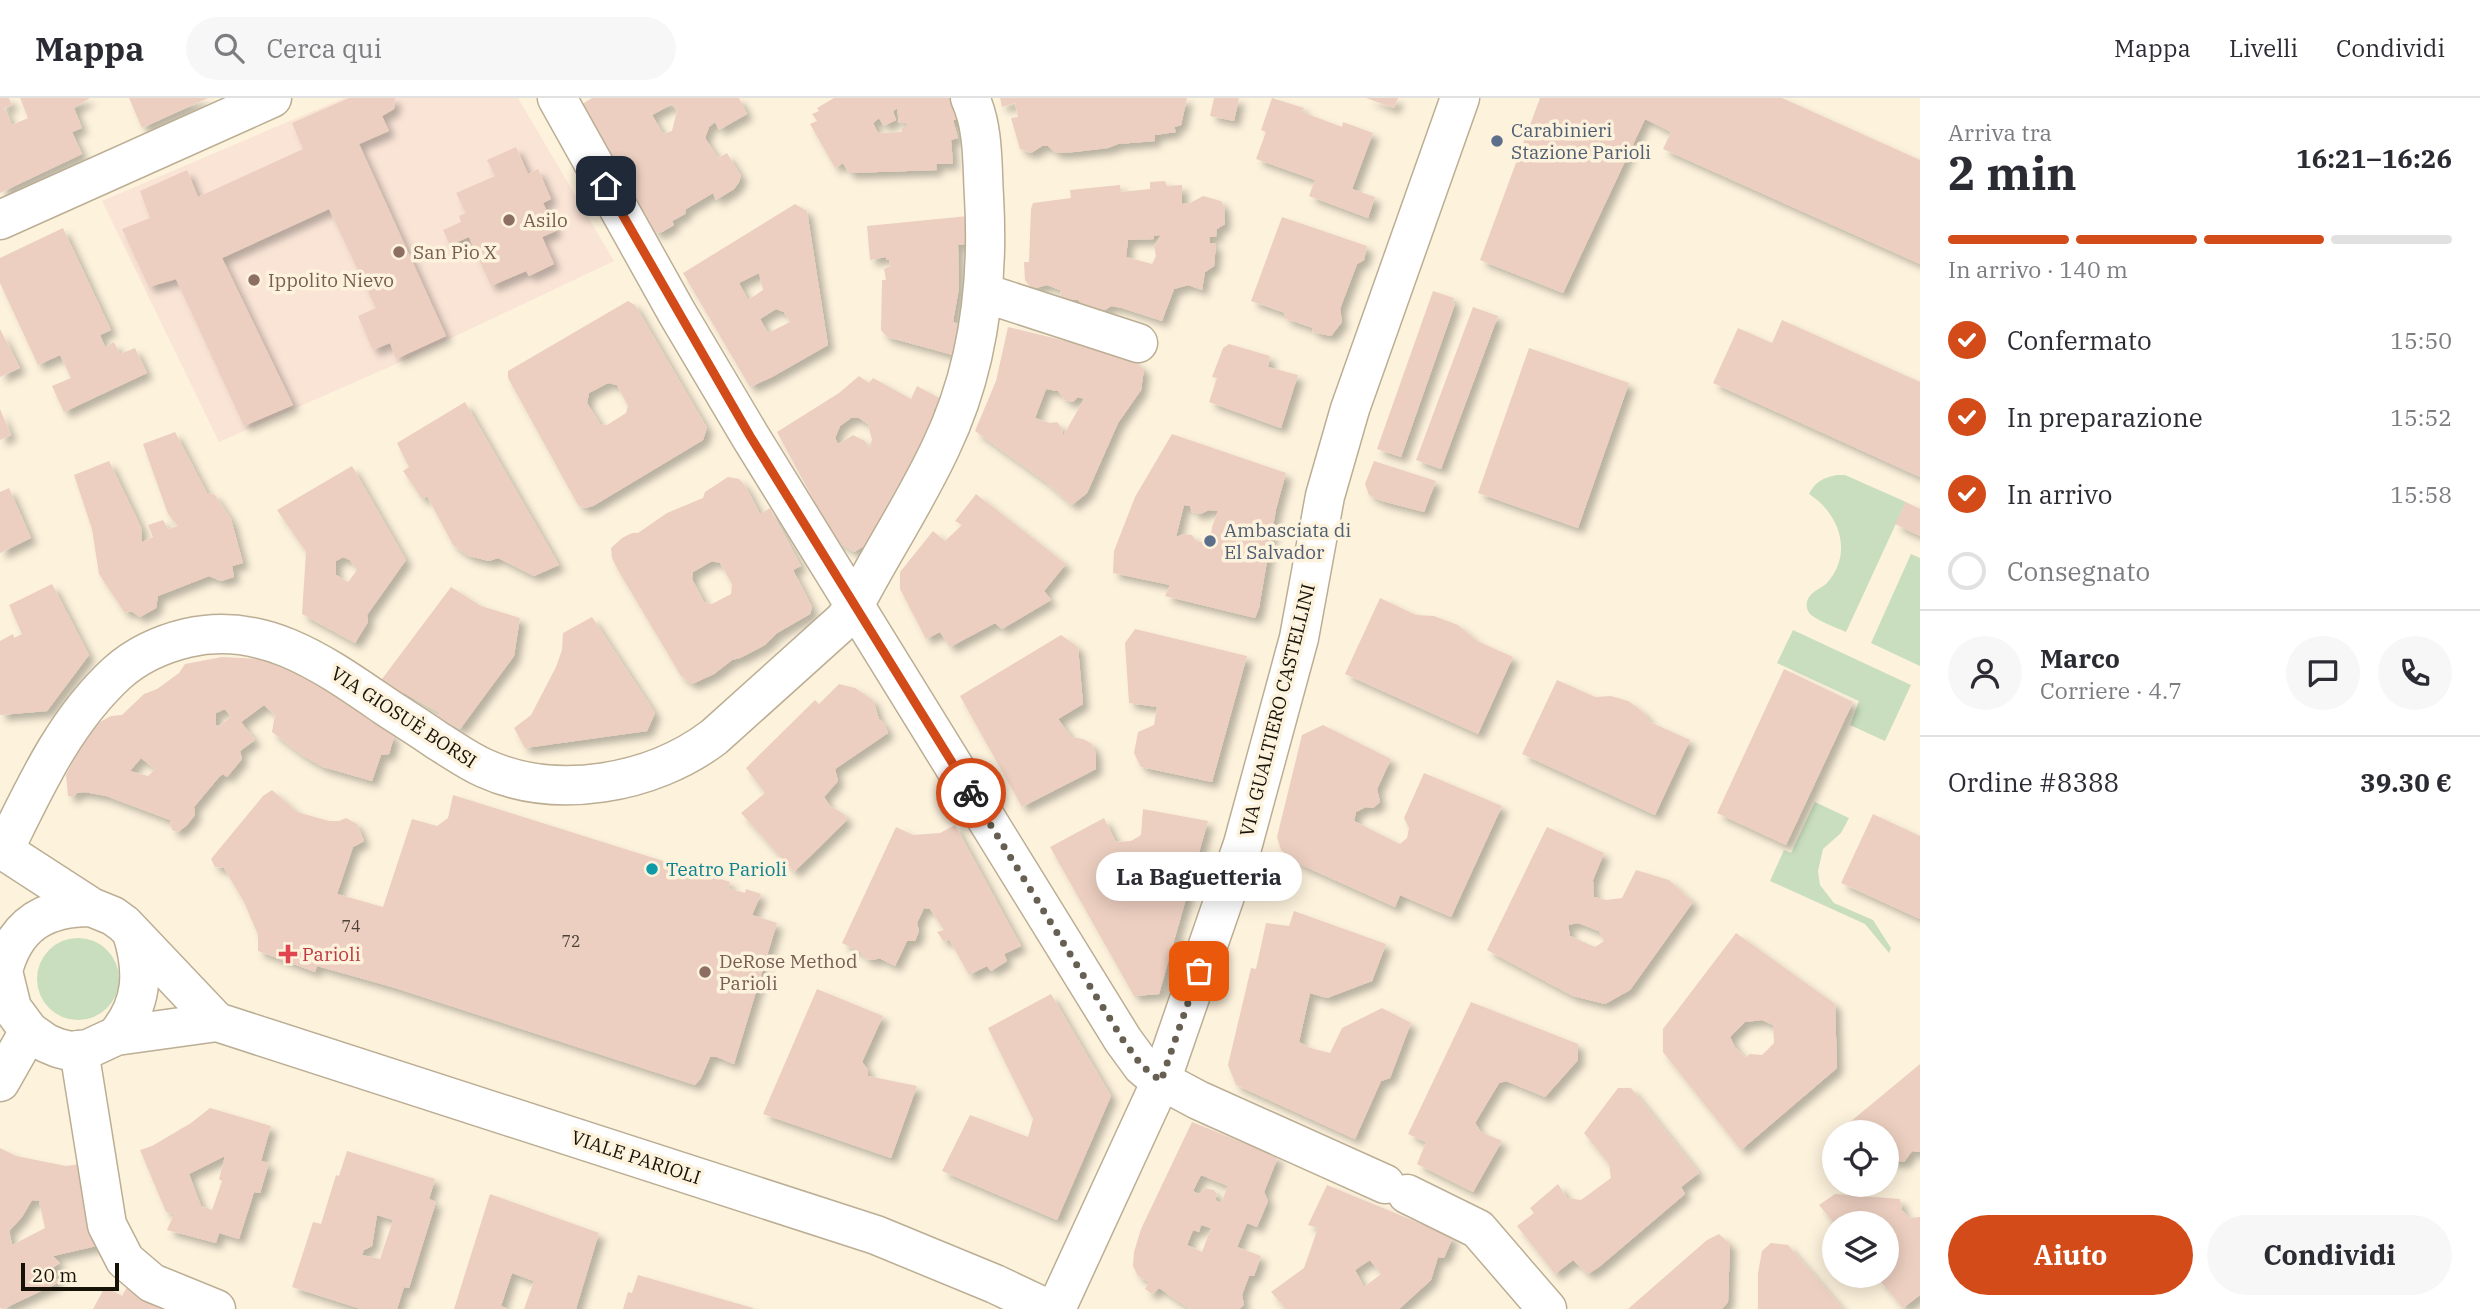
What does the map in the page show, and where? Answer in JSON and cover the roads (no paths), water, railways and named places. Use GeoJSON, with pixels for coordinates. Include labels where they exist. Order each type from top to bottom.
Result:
{"type":"FeatureCollection","features":[{"type":"Feature","properties":{"kind":"street"},"geometry":{"type":"LineString","coordinates":[[0,220],[272,98]]}},
{"type":"Feature","properties":{"kind":"street"},"geometry":{"type":"LineString","coordinates":[[556,98],[677,313],[854,606],[1123,1040],[1142,1066],[1161,1081],[1198,1100],[1396,1189],[1478,1230],[1547,1309]]}},
{"type":"Feature","properties":{"kind":"street","name":"VIA GIOSUÈ BORSI"},"geometry":{"type":"LineString","coordinates":[[2,849],[45,766],[86,705],[118,672],[135,659],[179,640],[225,633],[263,639],[285,646],[339,673],[385,706],[483,768],[532,783],[589,783],[632,776],[667,765],[699,749],[734,721],[844,620],[926,476],[951,424],[976,349],[984,293],[985,221],[978,116],[970,98]]}},
{"type":"Feature","properties":{"kind":"street","name":"VIA GUALTIERO CASTELLINI"},"geometry":{"type":"LineString","coordinates":[[1056,1309],[1161,1081],[1243,844],[1299,638],[1325,496],[1350,409],[1460,98]]}},
{"type":"Feature","properties":{"kind":"street"},"geometry":{"type":"LineString","coordinates":[[984,293],[1138,343]]}},
{"type":"Feature","properties":{"kind":"street"},"geometry":{"type":"LineString","coordinates":[[2,849],[91,907],[113,916],[217,1022]]}},
{"type":"Feature","properties":{"kind":"street"},"geometry":{"type":"LineString","coordinates":[[91,907],[57,910],[36,919],[17,937],[2,965],[4,984],[12,1008],[29,1031],[46,1044],[70,1051],[98,1046],[116,1036],[217,1022]]}},
{"type":"Feature","properties":{"kind":"street"},"geometry":{"type":"LineString","coordinates":[[116,1036],[133,1010],[141,972],[132,933]]}},
{"type":"Feature","properties":{"kind":"street","name":"VIALE PARIOLI"},"geometry":{"type":"LineString","coordinates":[[217,1022],[876,1235],[1048,1309]]}},
{"type":"Feature","properties":{"kind":"street"},"geometry":{"type":"LineString","coordinates":[[0,1082],[29,1031]]}},
{"type":"Feature","properties":{"kind":"street"},"geometry":{"type":"LineString","coordinates":[[79,1050],[107,1225],[125,1259],[152,1283],[216,1309]]}},
{"type":"Feature","properties":{"kind":"place","name":"Carabinieri Stazione Parioli"},"geometry":{"type":"Point","coordinates":[1497,141]}},
{"type":"Feature","properties":{"kind":"place","name":"Asilo"},"geometry":{"type":"Point","coordinates":[509,220]}},
{"type":"Feature","properties":{"kind":"place","name":"San Pio X"},"geometry":{"type":"Point","coordinates":[399,252]}},
{"type":"Feature","properties":{"kind":"place","name":"Ippolito Nievo"},"geometry":{"type":"Point","coordinates":[254,280]}},
{"type":"Feature","properties":{"kind":"place","name":"Ambasciata di El Salvador"},"geometry":{"type":"Point","coordinates":[1210,541]}},
{"type":"Feature","properties":{"kind":"place","name":"Teatro Parioli"},"geometry":{"type":"Point","coordinates":[652,869]}},
{"type":"Feature","properties":{"kind":"place","name":"Parioli"},"geometry":{"type":"Point","coordinates":[288,954]}},
{"type":"Feature","properties":{"kind":"place","name":"La Baguetteria"},"geometry":{"type":"Point","coordinates":[1199,971]}},
{"type":"Feature","properties":{"kind":"place","name":"DeRose Method Parioli"},"geometry":{"type":"Point","coordinates":[705,972]}}]}
